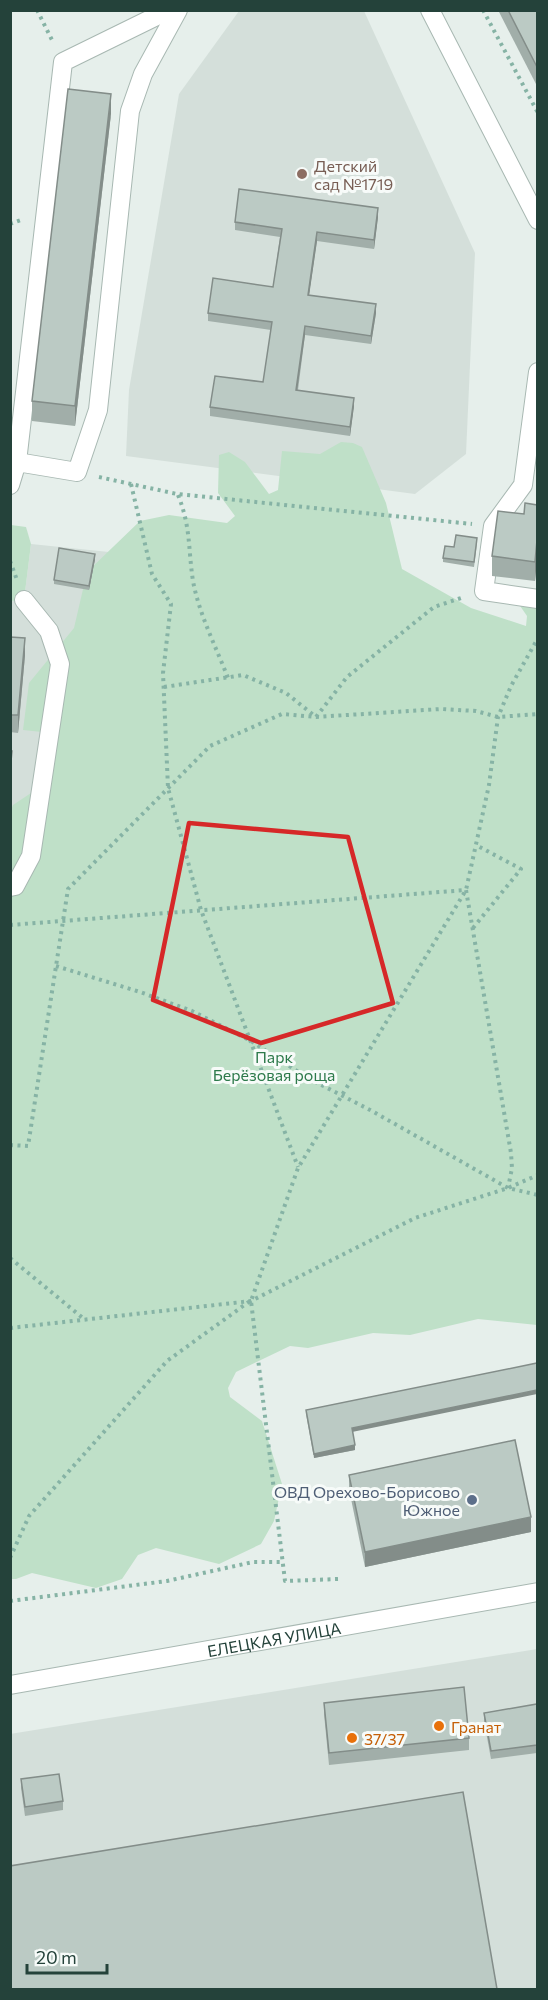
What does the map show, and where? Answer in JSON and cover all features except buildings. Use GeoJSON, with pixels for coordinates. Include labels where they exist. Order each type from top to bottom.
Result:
{"type":"FeatureCollection","features":[{"type":"Feature","properties":{"kind":"street"},"geometry":{"type":"LineString","coordinates":[[10,485],[17,462],[16,416],[63,62],[168,10]]}},
{"type":"Feature","properties":{"kind":"street"},"geometry":{"type":"LineString","coordinates":[[17,462],[77,472],[98,410],[130,111],[143,74],[178,10]]}},
{"type":"Feature","properties":{"kind":"street"},"geometry":{"type":"LineString","coordinates":[[430,10],[537,220]]}},
{"type":"Feature","properties":{"kind":"street"},"geometry":{"type":"LineString","coordinates":[[537,372],[523,485],[493,526],[484,591],[537,599]]}},
{"type":"Feature","properties":{"kind":"street"},"geometry":{"type":"LineString","coordinates":[[10,887],[15,886],[31,856],[60,664],[49,631],[24,600]]}},
{"type":"Feature","properties":{"kind":"street","name":"ЕЛЕЦКАЯ УЛИЦА"},"geometry":{"type":"LineString","coordinates":[[10,1685],[537,1592]]}},
{"type":"Feature","properties":{"kind":"path"},"geometry":{"type":"LineString","coordinates":[[37,10],[63,62]]}},
{"type":"Feature","properties":{"kind":"path"},"geometry":{"type":"LineString","coordinates":[[483,10],[537,112]]}},
{"type":"Feature","properties":{"kind":"path"},"geometry":{"type":"LineString","coordinates":[[77,472],[177,494],[493,526]]}},
{"type":"Feature","properties":{"kind":"path"},"geometry":{"type":"LineString","coordinates":[[131,484],[152,574],[171,604],[163,673],[168,788],[201,910],[298,1168]]}},
{"type":"Feature","properties":{"kind":"path"},"geometry":{"type":"LineString","coordinates":[[177,494],[184,509],[190,539],[194,582],[228,678]]}},
{"type":"Feature","properties":{"kind":"path"},"geometry":{"type":"LineString","coordinates":[[316,717],[347,677],[434,607],[484,591]]}},
{"type":"Feature","properties":{"kind":"path"},"geometry":{"type":"LineString","coordinates":[[338,1579],[285,1581],[251,1301],[298,1168],[466,890],[489,785],[498,717],[511,686],[537,638]]}},
{"type":"Feature","properties":{"kind":"path"},"geometry":{"type":"LineString","coordinates":[[164,687],[243,675],[286,693],[316,717]]}},
{"type":"Feature","properties":{"kind":"path"},"geometry":{"type":"LineString","coordinates":[[10,1145],[28,1146],[68,889],[210,746],[282,714],[316,717],[441,709],[476,711],[498,717],[537,714]]}},
{"type":"Feature","properties":{"kind":"path"},"geometry":{"type":"LineString","coordinates":[[472,928],[521,869],[476,845]]}},
{"type":"Feature","properties":{"kind":"path"},"geometry":{"type":"LineString","coordinates":[[10,925],[466,890]]}},
{"type":"Feature","properties":{"kind":"path"},"geometry":{"type":"LineString","coordinates":[[466,890],[511,1153],[512,1168],[508,1188]]}},
{"type":"Feature","properties":{"kind":"path"},"geometry":{"type":"LineString","coordinates":[[56,966],[192,1011],[251,1041],[306,1077],[372,1111],[508,1188],[537,1195]]}},
{"type":"Feature","properties":{"kind":"path"},"geometry":{"type":"LineString","coordinates":[[10,1558],[29,1516],[167,1361],[251,1301],[415,1218],[508,1188],[537,1174]]}},
{"type":"Feature","properties":{"kind":"path"},"geometry":{"type":"LineString","coordinates":[[10,1258],[85,1320]]}},
{"type":"Feature","properties":{"kind":"path"},"geometry":{"type":"LineString","coordinates":[[10,1328],[251,1301]]}},
{"type":"Feature","properties":{"kind":"path"},"geometry":{"type":"LineString","coordinates":[[10,1601],[167,1581],[253,1562],[282,1562]]}},
{"type":"Feature","properties":{"kind":"highlighted area"},"geometry":{"type":"Polygon","coordinates":[[[189,823],[348,837],[393,1003],[261,1043],[153,1000],[189,823]]]}},
{"type":"Feature","properties":{"kind":"shaded area","name":"Детский сад №1719"},"geometry":{"type":"Polygon","coordinates":[[[239,11],[364,11],[475,253],[466,454],[415,494],[126,456],[129,390],[179,94],[239,11]]]}},
{"type":"Feature","properties":{"kind":"shaded area"},"geometry":{"type":"Polygon","coordinates":[[[31,544],[109,552],[10,915],[10,601],[24,600],[31,544]]]}},
{"type":"Feature","properties":{"kind":"shaded area"},"geometry":{"type":"Polygon","coordinates":[[[537,1649],[537,1989],[11,1989],[10,1734],[537,1649]]]}},
{"type":"Feature","properties":{"kind":"green space","name":"Парк Берёзовая роща"},"geometry":{"type":"Polygon","coordinates":[[[341,442],[353,443],[362,447],[386,503],[402,569],[471,608],[526,626],[527,616],[516,600],[537,602],[537,1325],[478,1319],[410,1335],[373,1333],[308,1348],[290,1346],[236,1372],[228,1388],[230,1397],[262,1421],[282,1484],[274,1521],[261,1544],[219,1564],[156,1548],[138,1555],[122,1579],[96,1588],[32,1573],[11,1579],[10,812],[13,805],[37,789],[42,732],[23,730],[29,683],[74,628],[87,572],[140,521],[169,515],[227,523],[235,516],[218,493],[219,455],[229,452],[245,462],[269,494],[278,490],[282,451],[320,454],[341,442]]]}},
{"type":"Feature","properties":{"kind":"green space"},"geometry":{"type":"Polygon","coordinates":[[[11,525],[26,527],[31,544],[24,600],[11,601],[11,525]]]}},
{"type":"Feature","properties":{"kind":"place","name":"Детский сад №1719"},"geometry":{"type":"Point","coordinates":[302,174]}},
{"type":"Feature","properties":{"kind":"place","name":"ОВД Орехово-Борисово Южное"},"geometry":{"type":"Point","coordinates":[472,1500]}},
{"type":"Feature","properties":{"kind":"place","name":"Гранат"},"geometry":{"type":"Point","coordinates":[439,1726]}},
{"type":"Feature","properties":{"kind":"place","name":"37/37"},"geometry":{"type":"Point","coordinates":[352,1738]}}]}
